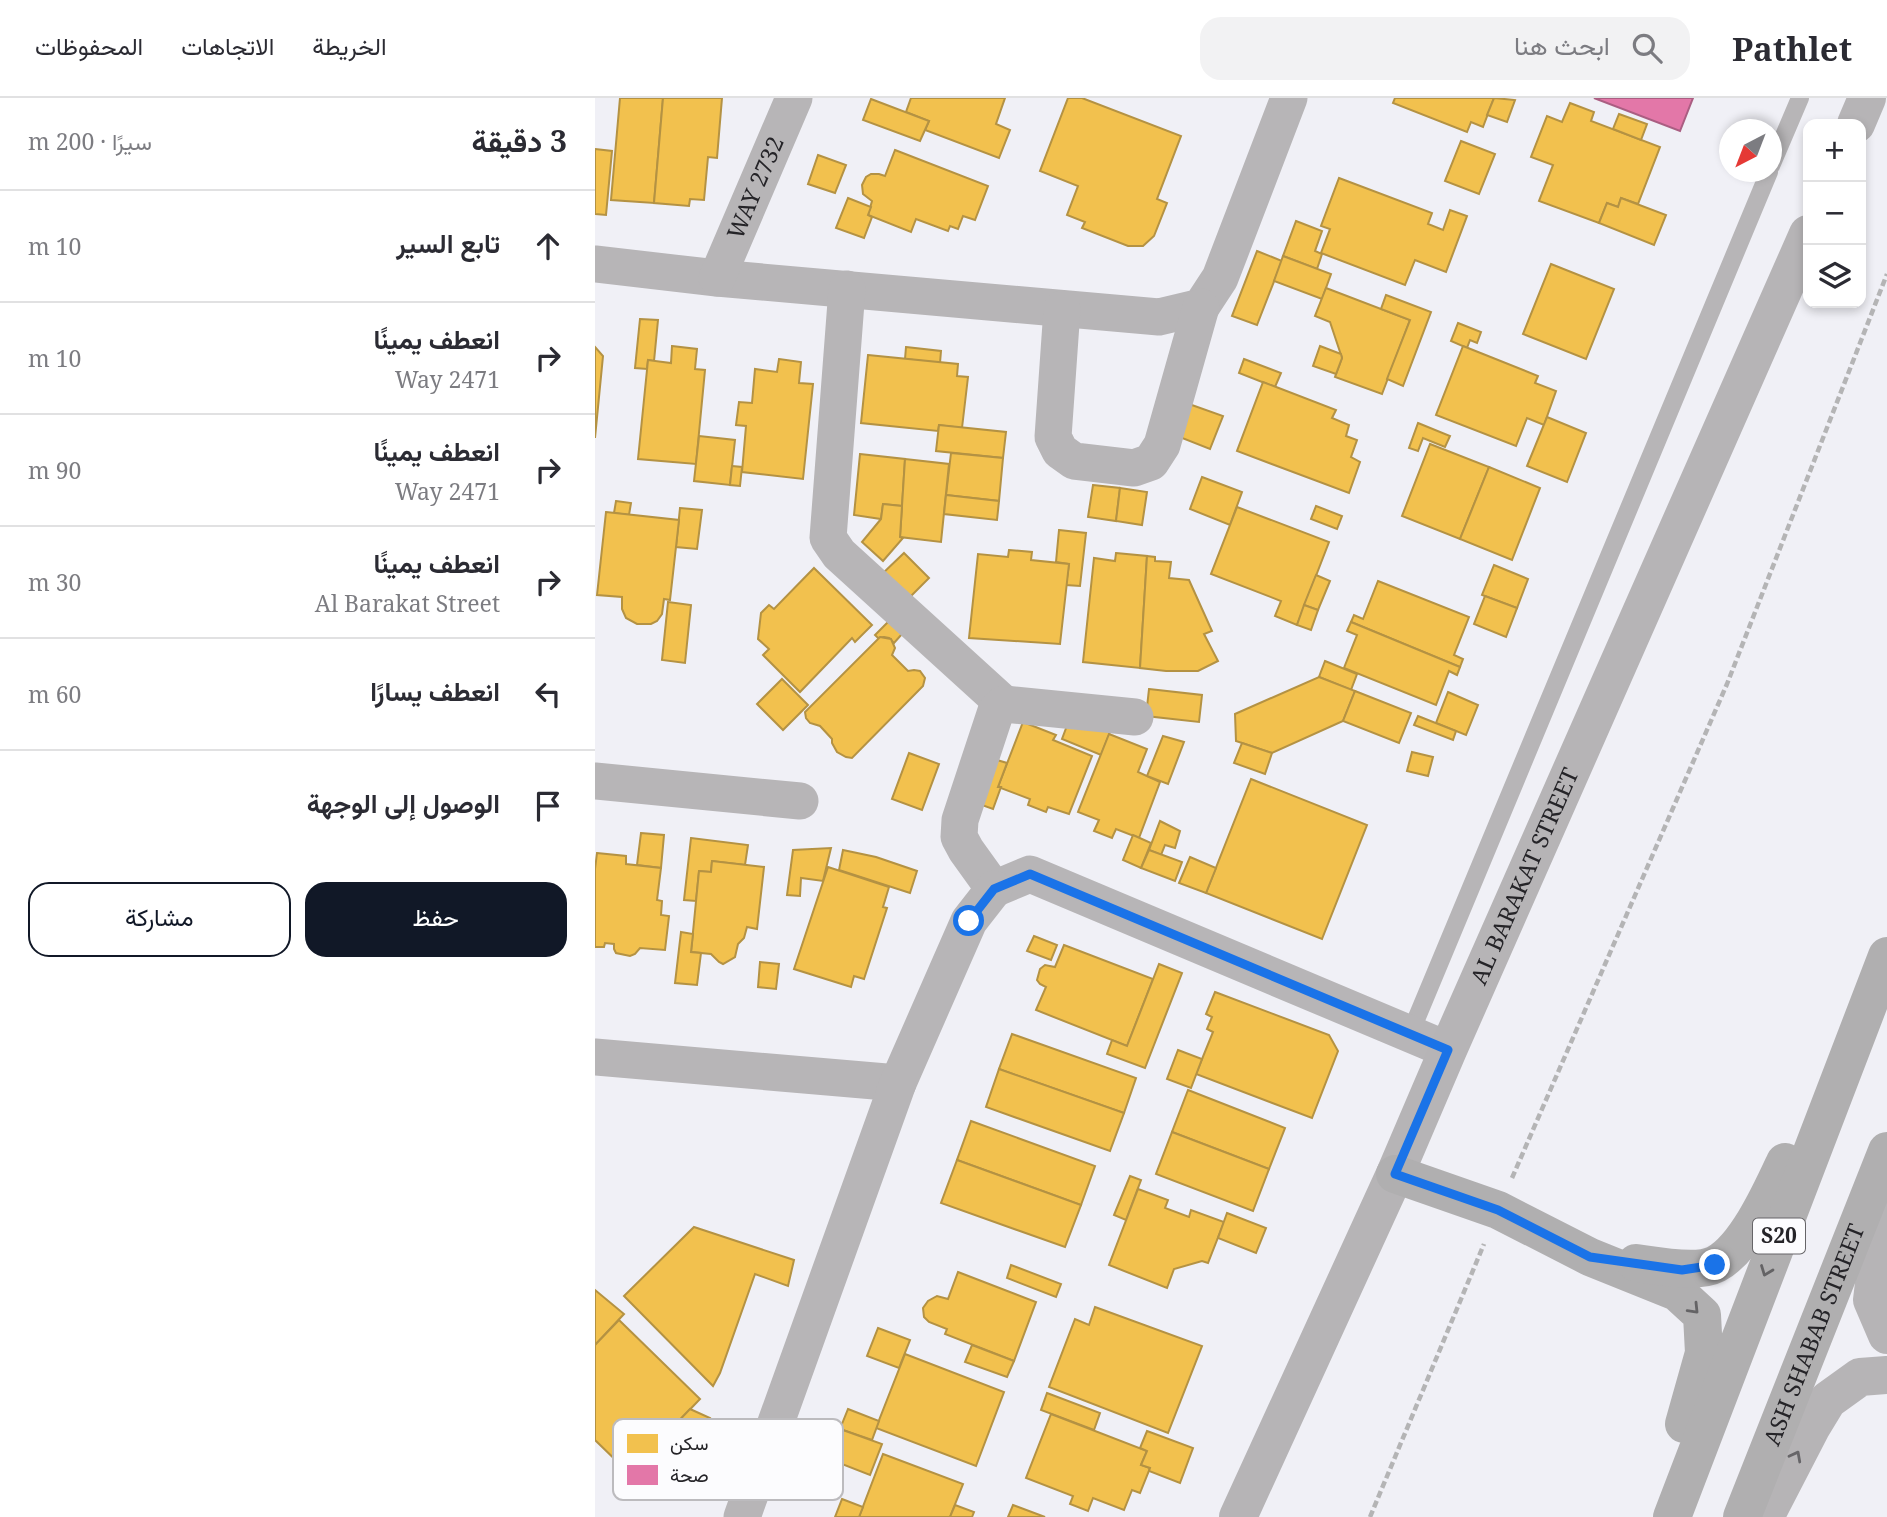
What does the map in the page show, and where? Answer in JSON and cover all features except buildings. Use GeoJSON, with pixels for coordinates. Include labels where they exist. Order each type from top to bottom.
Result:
{"type":"FeatureCollection","features":[{"type":"Feature","properties":{"kind":"main road"},"geometry":{"type":"LineString","coordinates":[[1590,1257],[1682,1270],[1715,1265],[1735,1249],[1766,1201],[1886,959]]}},
{"type":"Feature","properties":{"kind":"main road","name":"S20"},"geometry":{"type":"LineString","coordinates":[[1672,1517],[1886,959]]}},
{"type":"Feature","properties":{"kind":"main road","name":"ASH SHABAB STREET"},"geometry":{"type":"LineString","coordinates":[[1742,1517],[1887,1151]]}},
{"type":"Feature","properties":{"kind":"main road"},"geometry":{"type":"LineString","coordinates":[[1395,1174],[1498,1210],[1590,1257],[1677,1292],[1702,1315],[1704,1353],[1658,1517]]}},
{"type":"Feature","properties":{"kind":"street","name":"WAY 2732"},"geometry":{"type":"LineString","coordinates":[[717,278],[794,98]]}},
{"type":"Feature","properties":{"kind":"street"},"geometry":{"type":"LineString","coordinates":[[1062,309],[1053,437],[1060,451],[1075,461],[1134,468],[1151,462],[1162,445],[1201,307],[1220,278],[1289,98]]}},
{"type":"Feature","properties":{"kind":"street"},"geometry":{"type":"LineString","coordinates":[[1858,119],[1867,98]]}},
{"type":"Feature","properties":{"kind":"street","name":"AL BARAKAT STREET"},"geometry":{"type":"LineString","coordinates":[[1238,1517],[1395,1174],[1803,245]]}},
{"type":"Feature","properties":{"kind":"street"},"geometry":{"type":"LineString","coordinates":[[595,264],[717,278],[1160,317],[1201,307]]}},
{"type":"Feature","properties":{"kind":"street"},"geometry":{"type":"LineString","coordinates":[[846,289],[828,538],[839,554],[1004,705],[1135,717]]}},
{"type":"Feature","properties":{"kind":"street"},"geometry":{"type":"LineString","coordinates":[[994,889],[959,837],[960,820],[996,711],[1004,705]]}},
{"type":"Feature","properties":{"kind":"street"},"geometry":{"type":"LineString","coordinates":[[595,781],[800,801]]}},
{"type":"Feature","properties":{"kind":"street"},"geometry":{"type":"LineString","coordinates":[[777,1419],[898,1083],[969,921],[994,889],[1030,874],[1448,1050]]}},
{"type":"Feature","properties":{"kind":"street"},"geometry":{"type":"LineString","coordinates":[[595,1056],[898,1083]]}},
{"type":"Feature","properties":{"kind":"street"},"geometry":{"type":"LineString","coordinates":[[1887,1212],[1880,1235],[1873,1300],[1887,1335]]}},
{"type":"Feature","properties":{"kind":"street"},"geometry":{"type":"LineString","coordinates":[[1765,1517],[1828,1400],[1860,1377],[1887,1375]]}},
{"type":"Feature","properties":{"kind":"street"},"geometry":{"type":"LineString","coordinates":[[742,1517],[748,1500]]}},
{"type":"Feature","properties":{"kind":"lane"},"geometry":{"type":"LineString","coordinates":[[1782,142],[1800,98]]}},
{"type":"Feature","properties":{"kind":"lane"},"geometry":{"type":"LineString","coordinates":[[1410,1034],[1765,182]]}},
{"type":"Feature","properties":{"kind":"path"},"geometry":{"type":"LineString","coordinates":[[1370,1517],[1498,1210],[1727,684],[1887,274]]}},
{"type":"Feature","properties":{"kind":"route"},"geometry":{"type":"LineString","coordinates":[[969,921],[994,889],[1030,874],[1448,1050],[1395,1174],[1498,1210],[1590,1257],[1682,1270],[1715,1265]]}}]}
